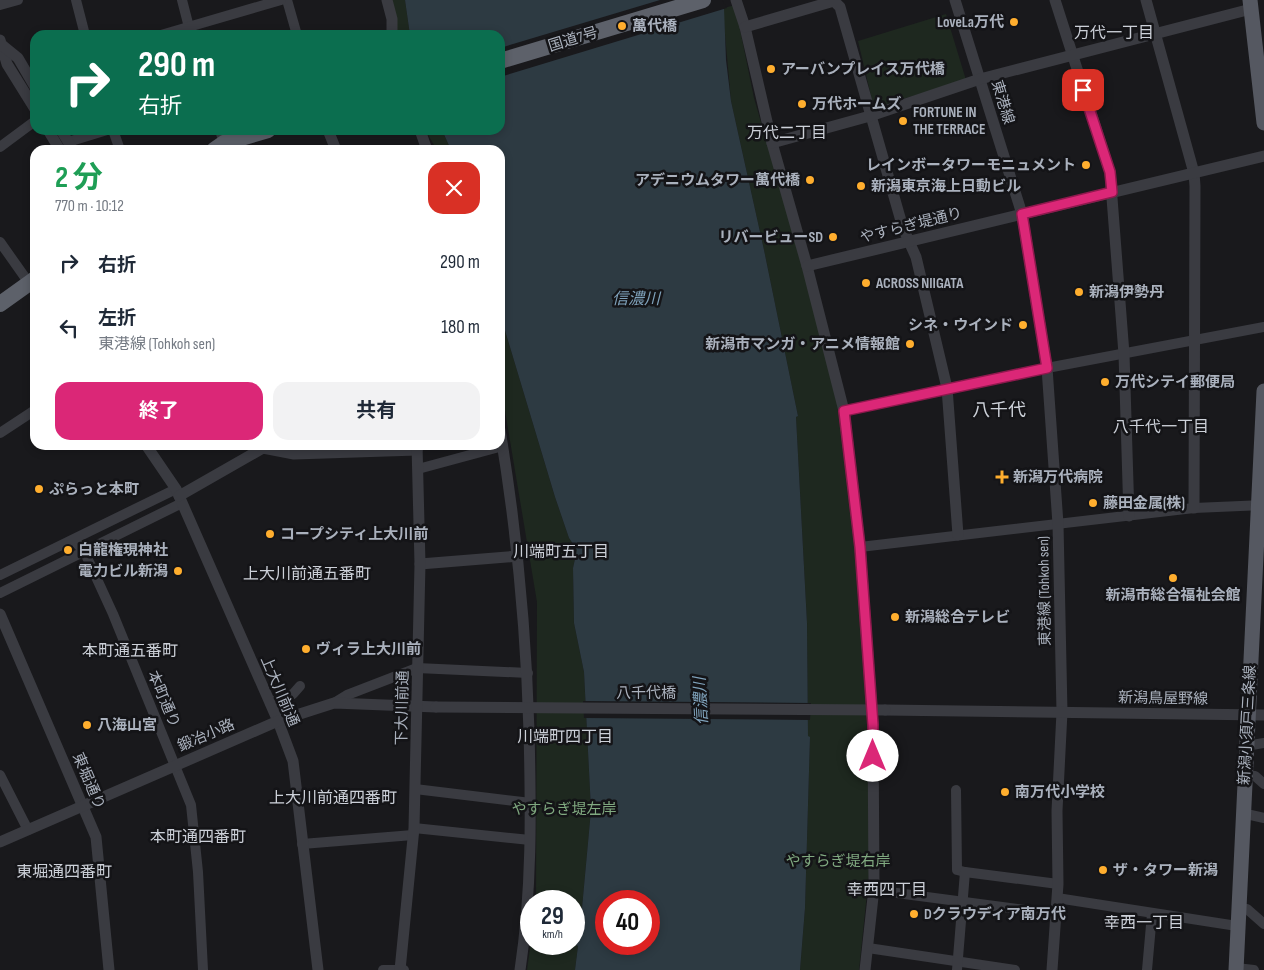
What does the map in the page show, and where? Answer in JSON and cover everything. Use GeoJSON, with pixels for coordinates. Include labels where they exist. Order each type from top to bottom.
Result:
{"type":"FeatureCollection","features":[{"type":"Feature","properties":{"kind":"highway","name":"国道7号"},"geometry":{"type":"LineString","coordinates":[[505,59],[703,0]]}},
{"type":"Feature","properties":{"kind":"highway"},"geometry":{"type":"LineString","coordinates":[[221,143],[250,135]]}},
{"type":"Feature","properties":{"kind":"highway"},"geometry":{"type":"LineString","coordinates":[[0,304],[30,286]]}},
{"type":"Feature","properties":{"kind":"main road"},"geometry":{"type":"LineString","coordinates":[[1250,5],[1264,123]]}},
{"type":"Feature","properties":{"kind":"main road","name":"新潟小須戸三条線"},"geometry":{"type":"LineString","coordinates":[[1236,969],[1236,926],[1244,775],[1260,556],[1264,391]]}},
{"type":"Feature","properties":{"kind":"street"},"geometry":{"type":"LineString","coordinates":[[0,5],[18,0]]}},
{"type":"Feature","properties":{"kind":"street"},"geometry":{"type":"LineString","coordinates":[[76,0],[84,30]]}},
{"type":"Feature","properties":{"kind":"street"},"geometry":{"type":"LineString","coordinates":[[182,0],[190,30]]}},
{"type":"Feature","properties":{"kind":"street"},"geometry":{"type":"LineString","coordinates":[[193,30],[281,0]]}},
{"type":"Feature","properties":{"kind":"street"},"geometry":{"type":"LineString","coordinates":[[287,0],[296,30]]}},
{"type":"Feature","properties":{"kind":"street"},"geometry":{"type":"LineString","coordinates":[[387,0],[392,19],[392,30]]}},
{"type":"Feature","properties":{"kind":"street"},"geometry":{"type":"LineString","coordinates":[[736,0],[745,27],[772,143],[807,266],[844,411],[860,547],[873,725],[874,890],[865,970]]}},
{"type":"Feature","properties":{"kind":"street","name":"東港線"},"geometry":{"type":"LineString","coordinates":[[955,0],[1022,214]]}},
{"type":"Feature","properties":{"kind":"street"},"geometry":{"type":"LineString","coordinates":[[1055,0],[1110,172],[1124,354],[1129,516]]}},
{"type":"Feature","properties":{"kind":"street"},"geometry":{"type":"LineString","coordinates":[[1146,0],[1157,34],[1194,173],[1194,508]]}},
{"type":"Feature","properties":{"kind":"street"},"geometry":{"type":"LineString","coordinates":[[745,27],[834,1],[840,7],[903,228],[916,257],[947,388],[958,535]]}},
{"type":"Feature","properties":{"kind":"street"},"geometry":{"type":"LineString","coordinates":[[772,143],[870,116],[980,79],[1157,34],[1250,5]]}},
{"type":"Feature","properties":{"kind":"street"},"geometry":{"type":"LineString","coordinates":[[1,44],[18,58],[30,72]]}},
{"type":"Feature","properties":{"kind":"street"},"geometry":{"type":"LineString","coordinates":[[1,44],[8,64],[30,101]]}},
{"type":"Feature","properties":{"kind":"street"},"geometry":{"type":"LineString","coordinates":[[0,147],[30,125]]}},
{"type":"Feature","properties":{"kind":"street"},"geometry":{"type":"LineString","coordinates":[[73,145],[96,135]]}},
{"type":"Feature","properties":{"kind":"street","name":"やすらぎ堤通り"},"geometry":{"type":"LineString","coordinates":[[807,266],[1264,156]]}},
{"type":"Feature","properties":{"kind":"street","name":"東港線 (Tohkoh sen)"},"geometry":{"type":"LineString","coordinates":[[1022,214],[1047,368],[1058,524],[1062,712],[1057,811],[1058,884],[1052,970]]}},
{"type":"Feature","properties":{"kind":"street"},"geometry":{"type":"LineString","coordinates":[[0,242],[30,280]]}},
{"type":"Feature","properties":{"kind":"street"},"geometry":{"type":"LineString","coordinates":[[844,411],[947,388],[1264,327]]}},
{"type":"Feature","properties":{"kind":"street"},"geometry":{"type":"LineString","coordinates":[[0,433],[30,413]]}},
{"type":"Feature","properties":{"kind":"street","name":"上大川前通"},"geometry":{"type":"LineString","coordinates":[[149,450],[179,496],[278,721],[293,761],[318,970]]}},
{"type":"Feature","properties":{"kind":"street"},"geometry":{"type":"LineString","coordinates":[[0,593],[84,553],[256,450]]}},
{"type":"Feature","properties":{"kind":"street"},"geometry":{"type":"LineString","coordinates":[[278,450],[294,454],[364,450]]}},
{"type":"Feature","properties":{"kind":"street","name":"下大川前通"},"geometry":{"type":"LineString","coordinates":[[401,970],[414,832],[420,564],[417,450]]}},
{"type":"Feature","properties":{"kind":"street"},"geometry":{"type":"LineString","coordinates":[[418,469],[488,450]]}},
{"type":"Feature","properties":{"kind":"street"},"geometry":{"type":"LineString","coordinates":[[504,450],[519,556],[528,673],[531,803],[520,970]]}},
{"type":"Feature","properties":{"kind":"street"},"geometry":{"type":"LineString","coordinates":[[0,575],[74,540],[179,496]]}},
{"type":"Feature","properties":{"kind":"street"},"geometry":{"type":"LineString","coordinates":[[860,547],[1194,508],[1261,505]]}},
{"type":"Feature","properties":{"kind":"street","name":"本町通り"},"geometry":{"type":"LineString","coordinates":[[74,540],[84,553],[176,765],[191,805],[198,872],[203,970]]}},
{"type":"Feature","properties":{"kind":"street"},"geometry":{"type":"LineString","coordinates":[[420,564],[519,556]]}},
{"type":"Feature","properties":{"kind":"street","name":"東堀通り"},"geometry":{"type":"LineString","coordinates":[[0,614],[96,837],[109,970]]}},
{"type":"Feature","properties":{"kind":"street"},"geometry":{"type":"LineString","coordinates":[[334,703],[347,695],[417,668],[528,673]]}},
{"type":"Feature","properties":{"kind":"street"},"geometry":{"type":"LineString","coordinates":[[270,703],[293,694],[300,686]]}},
{"type":"Feature","properties":{"kind":"street","name":"鍛冶小路"},"geometry":{"type":"LineString","coordinates":[[0,842],[278,721],[334,703],[436,707]]}},
{"type":"Feature","properties":{"kind":"street","name":"八千代橋"},"geometry":{"type":"LineString","coordinates":[[436,707],[1062,712]]}},
{"type":"Feature","properties":{"kind":"street","name":"新潟鳥屋野線"},"geometry":{"type":"LineString","coordinates":[[1062,712],[1264,715]]}},
{"type":"Feature","properties":{"kind":"street"},"geometry":{"type":"LineString","coordinates":[[1246,746],[1264,743]]}},
{"type":"Feature","properties":{"kind":"street"},"geometry":{"type":"LineString","coordinates":[[0,775],[28,830]]}},
{"type":"Feature","properties":{"kind":"street"},"geometry":{"type":"LineString","coordinates":[[1244,775],[1255,776],[1264,784]]}},
{"type":"Feature","properties":{"kind":"street"},"geometry":{"type":"LineString","coordinates":[[415,789],[531,803]]}},
{"type":"Feature","properties":{"kind":"street"},"geometry":{"type":"LineString","coordinates":[[956,790],[957,870],[1058,884]]}},
{"type":"Feature","properties":{"kind":"street"},"geometry":{"type":"LineString","coordinates":[[1242,813],[1264,818]]}},
{"type":"Feature","properties":{"kind":"street"},"geometry":{"type":"LineString","coordinates":[[302,844],[414,832],[530,840]]}},
{"type":"Feature","properties":{"kind":"street"},"geometry":{"type":"LineString","coordinates":[[958,966],[965,872]]}},
{"type":"Feature","properties":{"kind":"street"},"geometry":{"type":"LineString","coordinates":[[874,890],[1056,914]]}},
{"type":"Feature","properties":{"kind":"street"},"geometry":{"type":"LineString","coordinates":[[1057,898],[1236,926]]}},
{"type":"Feature","properties":{"kind":"street"},"geometry":{"type":"LineString","coordinates":[[1237,908],[1247,908],[1264,924]]}},
{"type":"Feature","properties":{"kind":"street"},"geometry":{"type":"LineString","coordinates":[[1147,970],[1152,914]]}},
{"type":"Feature","properties":{"kind":"street"},"geometry":{"type":"LineString","coordinates":[[868,948],[958,966],[1015,970]]}},
{"type":"Feature","properties":{"kind":"street"},"geometry":{"type":"LineString","coordinates":[[1236,969],[1254,970]]}},
{"type":"Feature","properties":{"kind":"street"},"geometry":{"type":"LineString","coordinates":[[383,970],[401,970]]}},
{"type":"Feature","properties":{"kind":"green space"},"geometry":{"type":"Polygon","coordinates":[[[390,0],[405,0],[409,30],[397,30],[390,0]]]}},
{"type":"Feature","properties":{"kind":"green space","name":"やすらぎ堤右岸"},"geometry":{"type":"Polygon","coordinates":[[[735,5],[754,98],[828,355],[846,449],[865,656],[870,834],[870,864],[859,970],[800,970],[805,908],[810,737],[808,737],[807,623],[796,417],[798,416],[731,101],[723,12],[724,8],[735,5]]]}},
{"type":"Feature","properties":{"kind":"green space"},"geometry":{"type":"Polygon","coordinates":[[[946,14],[966,80],[886,104],[872,100],[858,41],[946,14]]]}},
{"type":"Feature","properties":{"kind":"green space"},"geometry":{"type":"Polygon","coordinates":[[[428,135],[444,135],[449,145],[434,145],[428,135]]]}},
{"type":"Feature","properties":{"kind":"green space","name":"やすらぎ堤左岸"},"geometry":{"type":"Polygon","coordinates":[[[505,331],[555,497],[569,538],[577,550],[573,568],[574,623],[584,672],[591,810],[584,890],[536,890],[537,602],[505,411],[505,331]]]}},
{"type":"Feature","properties":{"kind":"green space"},"geometry":{"type":"Polygon","coordinates":[[[529,955],[577,955],[575,970],[527,970],[529,955]]]}},
{"type":"Feature","properties":{"kind":"water","name":"信濃川"},"geometry":{"type":"Polygon","coordinates":[[[405,0],[719,0],[724,8],[726,60],[731,101],[798,416],[796,417],[807,623],[808,736],[810,737],[805,908],[800,970],[575,970],[577,955],[585,955],[584,890],[591,810],[584,672],[574,623],[573,568],[577,550],[569,538],[555,497],[505,331],[505,145],[449,145],[444,135],[505,135],[505,30],[409,30],[405,0]]]}},
{"type":"Feature","properties":{"kind":"pier","name":"萬代橋"},"geometry":{"type":"Polygon","coordinates":[[[660,0],[722,0],[727,8],[505,75],[505,46],[660,0]]]}},
{"type":"Feature","properties":{"kind":"pier"},"geometry":{"type":"Polygon","coordinates":[[[583,701],[811,703],[810,720],[584,718],[583,701]]]}},
{"type":"Feature","properties":{"kind":"place","name":"LoveLa万代"},"geometry":{"type":"Point","coordinates":[1014,22]}},
{"type":"Feature","properties":{"kind":"place","name":"萬代橋"},"geometry":{"type":"Point","coordinates":[622,26]}},
{"type":"Feature","properties":{"kind":"place","name":"アーバンプレイス万代橋"},"geometry":{"type":"Point","coordinates":[771,69]}},
{"type":"Feature","properties":{"kind":"place","name":"万代ホームズ"},"geometry":{"type":"Point","coordinates":[802,104]}},
{"type":"Feature","properties":{"kind":"place","name":"FORTUNE IN THE TERRACE"},"geometry":{"type":"Point","coordinates":[903,121]}},
{"type":"Feature","properties":{"kind":"place","name":"レインボータワーモニュメント"},"geometry":{"type":"Point","coordinates":[1086,165]}},
{"type":"Feature","properties":{"kind":"place","name":"アデニウムタワー萬代橋"},"geometry":{"type":"Point","coordinates":[810,180]}},
{"type":"Feature","properties":{"kind":"place","name":"新潟東京海上日動ビル"},"geometry":{"type":"Point","coordinates":[861,186]}},
{"type":"Feature","properties":{"kind":"place","name":"リバービューSD"},"geometry":{"type":"Point","coordinates":[833,237]}},
{"type":"Feature","properties":{"kind":"place","name":"ACROSS NIIGATA"},"geometry":{"type":"Point","coordinates":[866,283]}},
{"type":"Feature","properties":{"kind":"place","name":"新潟伊勢丹"},"geometry":{"type":"Point","coordinates":[1079,292]}},
{"type":"Feature","properties":{"kind":"place","name":"シネ・ウインド"},"geometry":{"type":"Point","coordinates":[1023,325]}},
{"type":"Feature","properties":{"kind":"place","name":"新潟市マンガ・アニメ情報館"},"geometry":{"type":"Point","coordinates":[910,344]}},
{"type":"Feature","properties":{"kind":"place","name":"万代シテイ郵便局"},"geometry":{"type":"Point","coordinates":[1105,382]}},
{"type":"Feature","properties":{"kind":"place","name":"新潟万代病院"},"geometry":{"type":"Point","coordinates":[1002,477]}},
{"type":"Feature","properties":{"kind":"place","name":"ぷらっと本町"},"geometry":{"type":"Point","coordinates":[39,489]}},
{"type":"Feature","properties":{"kind":"place","name":"藤田金属(株)"},"geometry":{"type":"Point","coordinates":[1093,503]}},
{"type":"Feature","properties":{"kind":"place","name":"コープシティ上大川前"},"geometry":{"type":"Point","coordinates":[270,534]}},
{"type":"Feature","properties":{"kind":"place","name":"白龍権現神社"},"geometry":{"type":"Point","coordinates":[68,550]}},
{"type":"Feature","properties":{"kind":"place","name":"電力ビル新潟"},"geometry":{"type":"Point","coordinates":[178,571]}},
{"type":"Feature","properties":{"kind":"place","name":"新潟市総合福祉会館"},"geometry":{"type":"Point","coordinates":[1173,578]}},
{"type":"Feature","properties":{"kind":"place","name":"新潟総合テレビ"},"geometry":{"type":"Point","coordinates":[895,617]}},
{"type":"Feature","properties":{"kind":"place","name":"ヴィラ上大川前"},"geometry":{"type":"Point","coordinates":[306,649]}},
{"type":"Feature","properties":{"kind":"place","name":"八海山宮"},"geometry":{"type":"Point","coordinates":[87,725]}},
{"type":"Feature","properties":{"kind":"place","name":"南万代小学校"},"geometry":{"type":"Point","coordinates":[1005,792]}},
{"type":"Feature","properties":{"kind":"place","name":"ザ・タワー新潟"},"geometry":{"type":"Point","coordinates":[1103,870]}},
{"type":"Feature","properties":{"kind":"place","name":"Dクラウディア南万代"},"geometry":{"type":"Point","coordinates":[914,914]}},
{"type":"Feature","properties":{"kind":"district","name":"万代一丁目"},"geometry":{"type":"Point","coordinates":[1114,32]}},
{"type":"Feature","properties":{"kind":"district","name":"万代二丁目"},"geometry":{"type":"Point","coordinates":[787,132]}},
{"type":"Feature","properties":{"kind":"district","name":"八千代"},"geometry":{"type":"Point","coordinates":[999,410]}},
{"type":"Feature","properties":{"kind":"district","name":"八千代一丁目"},"geometry":{"type":"Point","coordinates":[1161,426]}},
{"type":"Feature","properties":{"kind":"district","name":"川端町五丁目"},"geometry":{"type":"Point","coordinates":[561,551]}},
{"type":"Feature","properties":{"kind":"district","name":"上大川前通五番町"},"geometry":{"type":"Point","coordinates":[307,573]}},
{"type":"Feature","properties":{"kind":"district","name":"本町通五番町"},"geometry":{"type":"Point","coordinates":[130,650]}},
{"type":"Feature","properties":{"kind":"district","name":"川端町四丁目"},"geometry":{"type":"Point","coordinates":[565,736]}},
{"type":"Feature","properties":{"kind":"district","name":"上大川前通四番町"},"geometry":{"type":"Point","coordinates":[333,797]}},
{"type":"Feature","properties":{"kind":"district","name":"本町通四番町"},"geometry":{"type":"Point","coordinates":[198,836]}},
{"type":"Feature","properties":{"kind":"district","name":"東堀通四番町"},"geometry":{"type":"Point","coordinates":[64,871]}},
{"type":"Feature","properties":{"kind":"district","name":"幸西四丁目"},"geometry":{"type":"Point","coordinates":[887,889]}},
{"type":"Feature","properties":{"kind":"district","name":"幸西一丁目"},"geometry":{"type":"Point","coordinates":[1144,922]}},
{"type":"Feature","properties":{"kind":"route"},"geometry":{"type":"LineString","coordinates":[[873,756],[873,725],[860,547],[844,411],[1047,368],[1022,214],[1112,192],[1110,172],[1083,90]]}}]}
